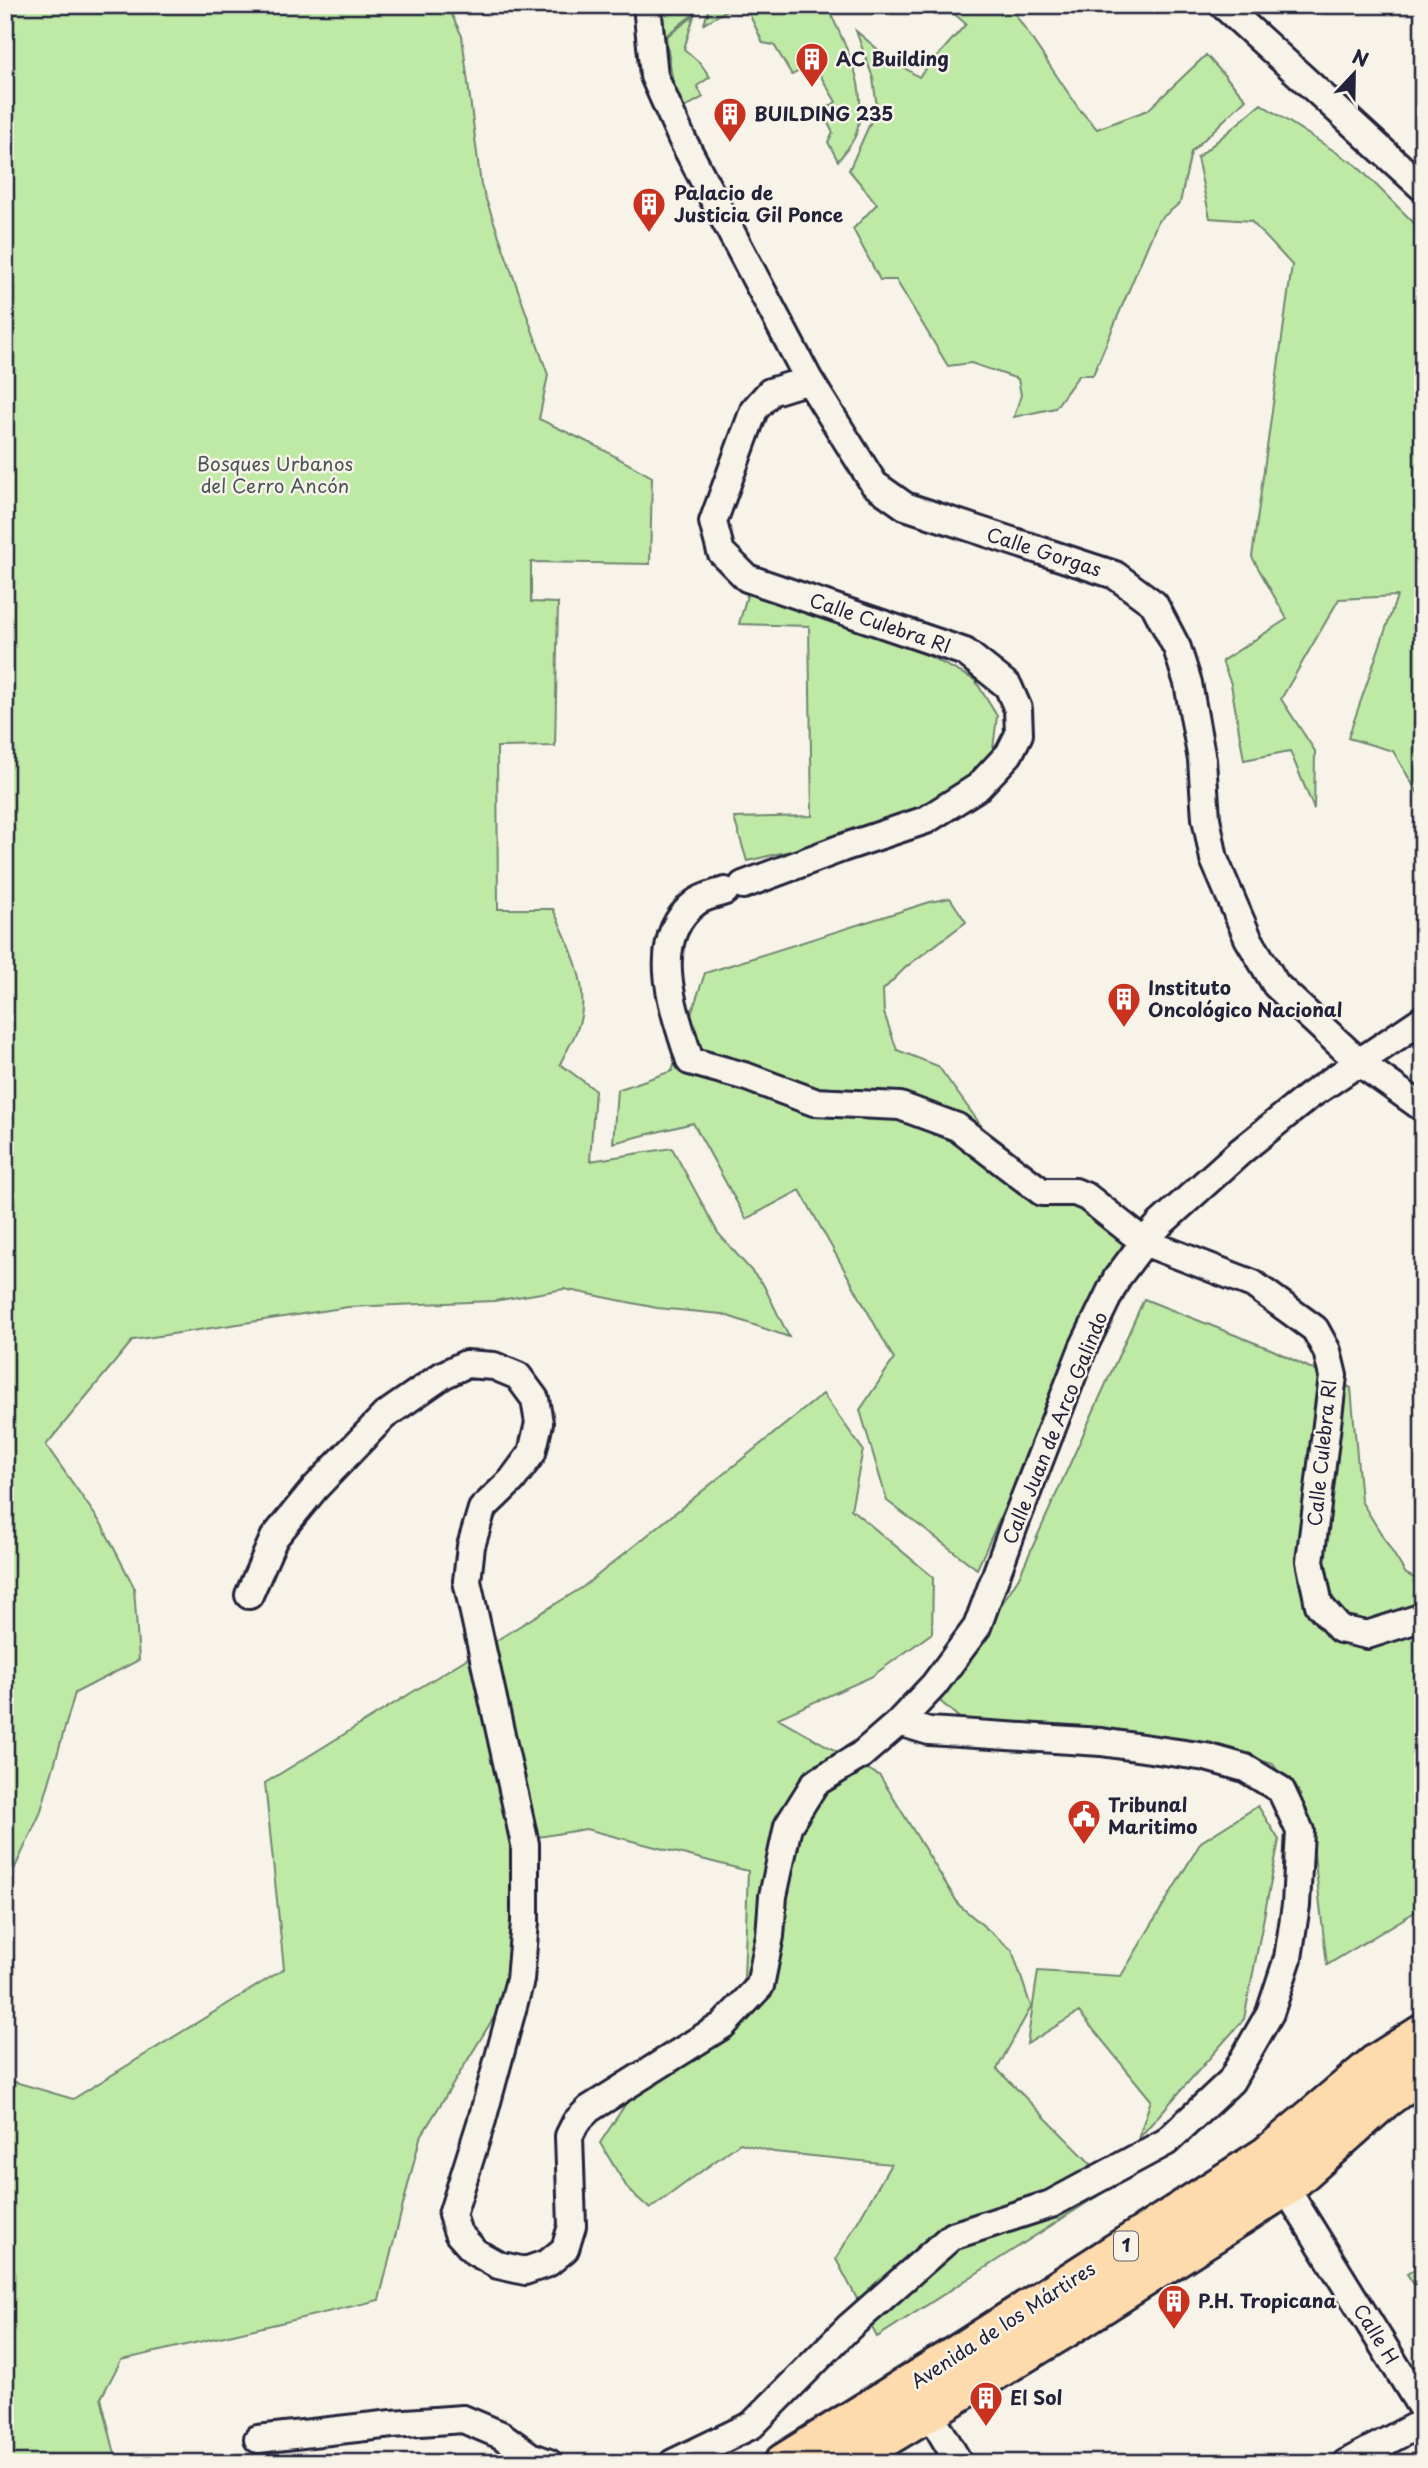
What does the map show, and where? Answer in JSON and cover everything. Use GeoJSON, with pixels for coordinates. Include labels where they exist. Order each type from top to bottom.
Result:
{"type":"FeatureCollection","features":[{"type":"Feature","properties":{"kind":"highway"},"geometry":{"type":"LineString","coordinates":[[1173,2216],[1353,2052],[1423,2003]]}},
{"type":"Feature","properties":{"kind":"highway","name":"Avenida de los Mártires"},"geometry":{"type":"LineString","coordinates":[[784,2463],[1267,2156],[1376,2064],[1423,2034]]}},
{"type":"Feature","properties":{"kind":"highway","name":"Avenida de los Mártires"},"geometry":{"type":"LineString","coordinates":[[842,2463],[1175,2260],[1285,2187],[1383,2100],[1423,2070]]}},
{"type":"Feature","properties":{"kind":"highway"},"geometry":{"type":"LineString","coordinates":[[1285,2187],[1423,2102]]}},
{"type":"Feature","properties":{"kind":"street","name":"Calle Gorgas"},"geometry":{"type":"LineString","coordinates":[[647,5],[654,76],[682,139],[809,380],[874,484],[905,506],[1115,575],[1154,604],[1177,648],[1188,683],[1202,760],[1206,818],[1214,859],[1248,938],[1276,985],[1360,1063],[1423,1108]]}},
{"type":"Feature","properties":{"kind":"street"},"geometry":{"type":"LineString","coordinates":[[1241,11],[1423,188]]}},
{"type":"Feature","properties":{"kind":"street","name":"Calle Culebra Rl"},"geometry":{"type":"LineString","coordinates":[[809,380],[771,392],[754,410],[713,522],[721,552],[747,578],[965,652],[1008,686],[1018,709],[1019,734],[1009,754],[978,787],[926,820],[696,901],[673,926],[668,951],[670,993],[690,1061],[747,1077],[814,1102],[900,1106],[957,1127],[1042,1192],[1074,1192],[1087,1197],[1144,1242],[1253,1284],[1315,1329],[1327,1351],[1333,1376],[1310,1561],[1319,1605],[1340,1629],[1367,1635],[1423,1617]]}},
{"type":"Feature","properties":{"kind":"street","name":"Calle Juan de Arco Galindo"},"geometry":{"type":"LineString","coordinates":[[249,1595],[274,1538],[315,1488],[384,1416],[443,1375],[466,1364],[494,1366],[518,1376],[535,1399],[539,1423],[532,1453],[512,1480],[482,1509],[471,1546],[467,1581],[525,1844],[525,1922],[520,1980],[482,2120],[452,2215],[458,2233],[475,2252],[498,2265],[525,2271],[548,2263],[565,2249],[572,2225],[569,2136],[576,2122],[589,2109],[723,2025],[760,1986],[770,1936],[773,1896],[788,1826],[815,1783],[861,1755],[899,1722],[934,1685],[977,1627],[1014,1523],[1083,1348],[1117,1278],[1160,1224],[1241,1151],[1309,1096],[1423,1019]]}},
{"type":"Feature","properties":{"kind":"street"},"geometry":{"type":"LineString","coordinates":[[673,2463],[752,2425],[849,2327],[952,2236],[1051,2204],[1166,2142],[1231,2081],[1269,2013],[1288,1958],[1296,1905],[1300,1831],[1281,1790],[1245,1768],[1206,1756],[1114,1744],[929,1731],[899,1722]]}},
{"type":"Feature","properties":{"kind":"street","name":"Calle H"},"geometry":{"type":"LineString","coordinates":[[1285,2187],[1423,2410]]}},
{"type":"Feature","properties":{"kind":"street"},"geometry":{"type":"LineString","coordinates":[[928,2410],[959,2463]]}},
{"type":"Feature","properties":{"kind":"street"},"geometry":{"type":"LineString","coordinates":[[258,2439],[463,2419],[501,2435],[530,2456],[549,2463]]}},
{"type":"Feature","properties":{"kind":"street"},"geometry":{"type":"LineString","coordinates":[[1346,2463],[1423,2422]]}},
{"type":"Feature","properties":{"kind":"green space","name":"Bosques Urbanos del Cerro Ancón"},"geometry":{"type":"Polygon","coordinates":[[[5,5],[447,5],[462,36],[481,185],[548,375],[539,419],[652,477],[650,564],[531,562],[531,602],[558,603],[555,746],[497,747],[498,909],[553,909],[571,951],[580,980],[582,1010],[577,1029],[560,1064],[595,1090],[590,1161],[672,1148],[718,1233],[763,1284],[789,1337],[722,1314],[657,1308],[564,1289],[494,1301],[348,1307],[133,1340],[46,1445],[102,1525],[134,1587],[139,1660],[75,1693],[40,1814],[5,1889],[5,5]]]}},
{"type":"Feature","properties":{"kind":"green space"},"geometry":{"type":"Polygon","coordinates":[[[661,5],[698,5],[696,12],[664,37],[661,5]]]}},
{"type":"Feature","properties":{"kind":"green space"},"geometry":{"type":"Polygon","coordinates":[[[710,5],[735,5],[704,24],[710,5]]]}},
{"type":"Feature","properties":{"kind":"green space"},"geometry":{"type":"Polygon","coordinates":[[[745,5],[830,5],[829,10],[855,70],[860,101],[856,134],[838,161],[828,142],[833,133],[822,111],[836,102],[813,63],[792,75],[774,45],[763,43],[745,5]]]}},
{"type":"Feature","properties":{"kind":"green space"},"geometry":{"type":"Polygon","coordinates":[[[944,5],[1009,5],[1079,109],[1097,129],[1148,110],[1206,55],[1246,99],[1191,152],[1180,203],[1158,221],[1093,375],[1079,375],[1055,408],[1014,417],[1021,395],[1018,379],[971,363],[948,366],[896,280],[880,280],[853,229],[877,204],[849,170],[877,108],[873,78],[856,31],[887,57],[919,77],[966,24],[944,5]]]}},
{"type":"Feature","properties":{"kind":"green space"},"geometry":{"type":"Polygon","coordinates":[[[694,16],[684,49],[700,63],[710,77],[697,86],[703,97],[684,108],[674,91],[666,37],[694,16]]]}},
{"type":"Feature","properties":{"kind":"green space"},"geometry":{"type":"Polygon","coordinates":[[[1261,104],[1356,165],[1423,232],[1423,802],[1393,751],[1348,738],[1397,596],[1339,599],[1281,699],[1315,751],[1314,809],[1290,751],[1244,760],[1231,684],[1222,661],[1287,619],[1252,557],[1292,265],[1251,221],[1210,218],[1197,158],[1261,104]]]}},
{"type":"Feature","properties":{"kind":"green space"},"geometry":{"type":"Polygon","coordinates":[[[749,588],[900,641],[975,680],[997,716],[993,749],[977,772],[945,801],[876,831],[747,861],[734,818],[812,816],[809,626],[739,624],[749,588]]]}},
{"type":"Feature","properties":{"kind":"green space"},"geometry":{"type":"Polygon","coordinates":[[[950,898],[966,922],[906,967],[883,990],[884,1013],[897,1050],[938,1066],[1025,1186],[1096,1207],[1125,1239],[977,1569],[887,1501],[860,1410],[894,1359],[800,1190],[746,1219],[693,1123],[613,1143],[617,1090],[672,1071],[705,973],[950,898]]]}},
{"type":"Feature","properties":{"kind":"green space"},"geometry":{"type":"Polygon","coordinates":[[[1144,1299],[1273,1350],[1351,1388],[1361,1501],[1406,1574],[1423,1582],[1423,1907],[1327,1965],[1310,1819],[1273,1764],[1209,1745],[964,1722],[940,1701],[1019,1577],[1144,1299]]]}},
{"type":"Feature","properties":{"kind":"green space"},"geometry":{"type":"Polygon","coordinates":[[[823,1394],[863,1450],[851,1509],[933,1577],[932,1633],[871,1677],[778,1718],[880,1776],[959,1905],[1012,1950],[1031,2007],[997,2069],[1113,2186],[877,2337],[836,2259],[891,2164],[774,2152],[740,2143],[650,2209],[628,2189],[600,2143],[646,2073],[743,2005],[748,1871],[586,1829],[514,1841],[513,1986],[420,2138],[379,2300],[121,2360],[101,2398],[116,2458],[113,2463],[5,2463],[5,2079],[73,2099],[284,1969],[265,1783],[583,1587],[823,1394]]]}},
{"type":"Feature","properties":{"kind":"green space"},"geometry":{"type":"Polygon","coordinates":[[[1258,1806],[1279,1840],[1244,2019],[1138,2139],[1151,2100],[1079,2012],[1027,2044],[1038,1971],[1121,1976],[1201,1842],[1258,1806]]]}},
{"type":"Feature","properties":{"kind":"green space"},"geometry":{"type":"Polygon","coordinates":[[[1423,2264],[1423,2298],[1407,2274],[1423,2264]]]}},
{"type":"Feature","properties":{"kind":"place","name":"AC Building"},"geometry":{"type":"Point","coordinates":[812,89]}},
{"type":"Feature","properties":{"kind":"place","name":"BUILDING 235"},"geometry":{"type":"Point","coordinates":[730,144]}},
{"type":"Feature","properties":{"kind":"place","name":"Palacio de Justicia Gil Ponce"},"geometry":{"type":"Point","coordinates":[649,234]}},
{"type":"Feature","properties":{"kind":"place","name":"Instituto Oncológico Nacional"},"geometry":{"type":"Point","coordinates":[1124,1029]}},
{"type":"Feature","properties":{"kind":"place","name":"Tribunal Maritimo"},"geometry":{"type":"Point","coordinates":[1084,1846]}},
{"type":"Feature","properties":{"kind":"place","name":"P.H. Tropicana"},"geometry":{"type":"Point","coordinates":[1174,2331]}},
{"type":"Feature","properties":{"kind":"place","name":"El Sol"},"geometry":{"type":"Point","coordinates":[986,2428]}}]}
